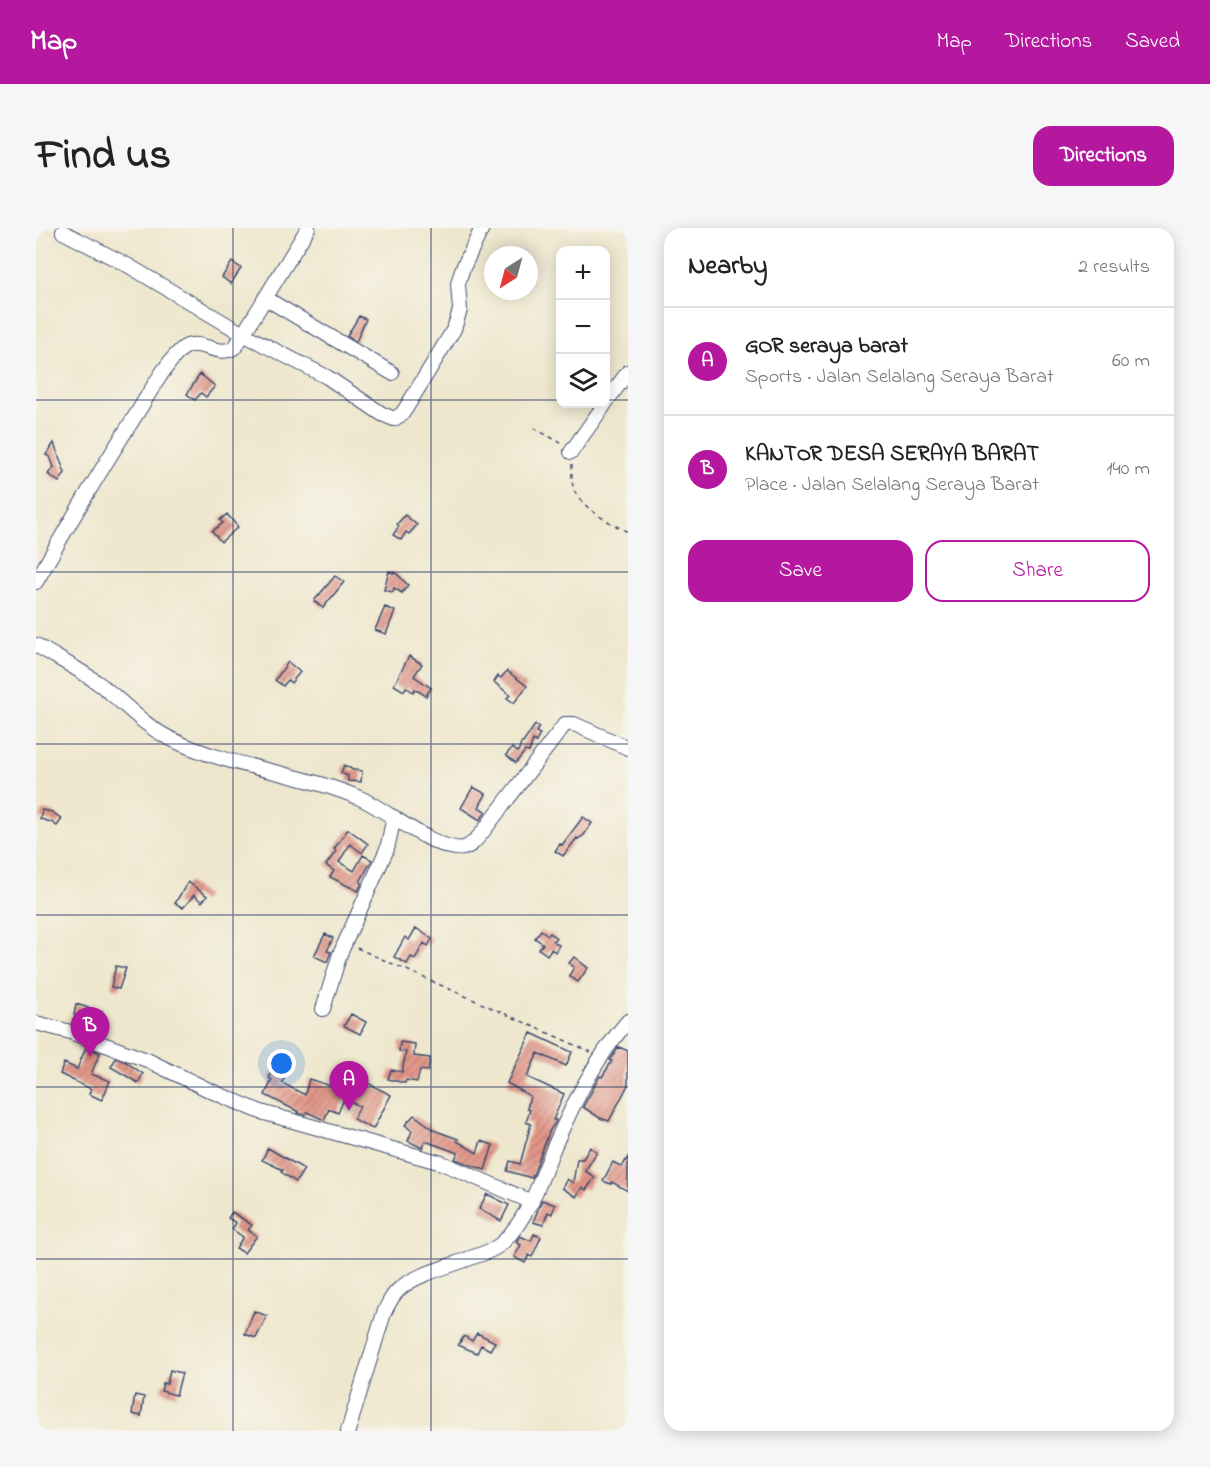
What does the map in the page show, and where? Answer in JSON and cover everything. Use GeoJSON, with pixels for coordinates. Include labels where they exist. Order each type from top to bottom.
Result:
{"type":"FeatureCollection","features":[{"type":"Feature","properties":{"kind":"street"},"geometry":{"type":"LineString","coordinates":[[36,582],[88,490],[157,382],[179,352],[186,346],[195,345],[227,352],[236,346],[308,228]]}},
{"type":"Feature","properties":{"kind":"street"},"geometry":{"type":"LineString","coordinates":[[63,231],[129,266],[243,334],[327,377],[382,414],[396,418],[406,408],[454,329],[459,310],[458,284],[462,270],[482,228]]}},
{"type":"Feature","properties":{"kind":"street"},"geometry":{"type":"LineString","coordinates":[[265,298],[392,374]]}},
{"type":"Feature","properties":{"kind":"street"},"geometry":{"type":"LineString","coordinates":[[610,396],[628,372]]}},
{"type":"Feature","properties":{"kind":"street"},"geometry":{"type":"LineString","coordinates":[[571,452],[602,408]]}},
{"type":"Feature","properties":{"kind":"street"},"geometry":{"type":"LineString","coordinates":[[36,645],[99,684],[150,727],[171,739],[225,759],[298,777],[361,799],[440,843],[458,848],[466,848],[481,834],[565,724],[574,724],[628,748]]}},
{"type":"Feature","properties":{"kind":"street"},"geometry":{"type":"LineString","coordinates":[[322,1009],[345,943],[387,849],[394,817]]}},
{"type":"Feature","properties":{"kind":"street"},"geometry":{"type":"LineString","coordinates":[[348,1431],[384,1313],[393,1296],[402,1286],[414,1280],[495,1249],[504,1241],[532,1202],[573,1106],[600,1056],[628,1021]]}},
{"type":"Feature","properties":{"kind":"street"},"geometry":{"type":"LineString","coordinates":[[36,1023],[68,1031],[147,1060],[261,1112],[442,1163],[532,1202]]}},
{"type":"Feature","properties":{"kind":"path"},"geometry":{"type":"LineString","coordinates":[[534,428],[571,452],[571,477],[574,491],[584,504],[628,532]]}},
{"type":"Feature","properties":{"kind":"path"},"geometry":{"type":"LineString","coordinates":[[345,943],[600,1056]]}},
{"type":"Feature","properties":{"kind":"building"},"geometry":{"type":"Polygon","coordinates":[[[232,262],[241,268],[231,284],[222,277],[232,262]]]}},
{"type":"Feature","properties":{"kind":"building"},"geometry":{"type":"Polygon","coordinates":[[[359,316],[366,319],[356,342],[347,336],[359,316]]]}},
{"type":"Feature","properties":{"kind":"building"},"geometry":{"type":"Polygon","coordinates":[[[200,374],[215,386],[206,397],[201,393],[195,400],[187,394],[200,374]]]}},
{"type":"Feature","properties":{"kind":"building"},"geometry":{"type":"Polygon","coordinates":[[[54,443],[65,473],[59,482],[48,474],[54,467],[50,457],[46,455],[54,443]]]}},
{"type":"Feature","properties":{"kind":"building"},"geometry":{"type":"Polygon","coordinates":[[[227,514],[238,527],[221,542],[212,531],[223,523],[220,520],[227,514]]]}},
{"type":"Feature","properties":{"kind":"building"},"geometry":{"type":"Polygon","coordinates":[[[405,515],[417,525],[409,534],[406,532],[401,540],[393,535],[399,526],[397,524],[405,515]]]}},
{"type":"Feature","properties":{"kind":"building"},"geometry":{"type":"Polygon","coordinates":[[[389,571],[397,574],[408,585],[402,593],[394,588],[393,592],[384,590],[389,571]]]}},
{"type":"Feature","properties":{"kind":"building"},"geometry":{"type":"Polygon","coordinates":[[[335,576],[344,582],[323,608],[314,601],[335,576]]]}},
{"type":"Feature","properties":{"kind":"building"},"geometry":{"type":"Polygon","coordinates":[[[385,607],[395,611],[386,634],[375,630],[385,607]]]}},
{"type":"Feature","properties":{"kind":"building"},"geometry":{"type":"Polygon","coordinates":[[[409,656],[422,664],[414,676],[431,688],[426,696],[415,689],[413,692],[406,687],[404,691],[394,685],[409,656]]]}},
{"type":"Feature","properties":{"kind":"building"},"geometry":{"type":"Polygon","coordinates":[[[288,662],[300,672],[291,683],[288,680],[283,686],[275,680],[288,662]]]}},
{"type":"Feature","properties":{"kind":"building"},"geometry":{"type":"Polygon","coordinates":[[[507,671],[527,686],[514,703],[507,698],[510,695],[494,682],[498,676],[501,678],[507,671]]]}},
{"type":"Feature","properties":{"kind":"building"},"geometry":{"type":"Polygon","coordinates":[[[535,725],[539,727],[536,732],[540,734],[536,742],[533,740],[529,752],[525,751],[516,763],[506,755],[512,748],[518,752],[521,743],[535,725]]]}},
{"type":"Feature","properties":{"kind":"building"},"geometry":{"type":"Polygon","coordinates":[[[344,765],[353,770],[362,771],[361,782],[348,781],[348,776],[341,773],[344,765]]]}},
{"type":"Feature","properties":{"kind":"building"},"geometry":{"type":"Polygon","coordinates":[[[473,787],[486,794],[479,807],[486,812],[480,820],[461,808],[473,787]]]}},
{"type":"Feature","properties":{"kind":"building"},"geometry":{"type":"Polygon","coordinates":[[[42,810],[52,812],[62,819],[57,826],[40,819],[42,810]]]}},
{"type":"Feature","properties":{"kind":"building"},"geometry":{"type":"Polygon","coordinates":[[[583,817],[592,823],[584,835],[577,838],[563,856],[555,851],[560,844],[562,845],[583,817]]]}},
{"type":"Feature","properties":{"kind":"building"},"geometry":{"type":"Polygon","coordinates":[[[348,829],[368,844],[362,853],[350,844],[339,862],[354,871],[363,855],[372,860],[360,882],[362,883],[358,891],[330,877],[334,871],[326,865],[348,829]]]}},
{"type":"Feature","properties":{"kind":"building"},"geometry":{"type":"Polygon","coordinates":[[[188,882],[207,896],[202,902],[194,895],[183,908],[175,903],[188,882]]]}},
{"type":"Feature","properties":{"kind":"building"},"geometry":{"type":"Polygon","coordinates":[[[416,928],[432,939],[428,946],[424,943],[415,959],[411,957],[407,964],[394,957],[405,937],[409,940],[416,928]]]}},
{"type":"Feature","properties":{"kind":"building"},"geometry":{"type":"Polygon","coordinates":[[[541,930],[556,938],[553,941],[559,945],[555,952],[551,949],[547,955],[539,949],[543,944],[535,938],[541,930]]]}},
{"type":"Feature","properties":{"kind":"building"},"geometry":{"type":"Polygon","coordinates":[[[325,934],[333,938],[327,951],[331,952],[327,962],[314,956],[325,934]]]}},
{"type":"Feature","properties":{"kind":"building"},"geometry":{"type":"Polygon","coordinates":[[[574,957],[588,968],[578,982],[569,976],[574,967],[569,963],[574,957]]]}},
{"type":"Feature","properties":{"kind":"building"},"geometry":{"type":"Polygon","coordinates":[[[116,966],[126,968],[119,989],[111,987],[116,966]]]}},
{"type":"Feature","properties":{"kind":"building"},"geometry":{"type":"Polygon","coordinates":[[[76,1004],[102,1012],[95,1021],[93,1020],[88,1029],[82,1027],[85,1018],[74,1015],[76,1004]]]}},
{"type":"Feature","properties":{"kind":"building"},"geometry":{"type":"Polygon","coordinates":[[[351,1014],[366,1022],[360,1034],[344,1026],[351,1014]]]}},
{"type":"Feature","properties":{"kind":"building"},"geometry":{"type":"Polygon","coordinates":[[[531,1033],[572,1052],[566,1066],[538,1053],[527,1077],[564,1094],[553,1120],[556,1120],[555,1123],[550,1130],[532,1178],[507,1171],[510,1161],[520,1164],[531,1124],[526,1122],[530,1110],[527,1109],[530,1096],[507,1083],[531,1033]]]}},
{"type":"Feature","properties":{"kind":"building"},"geometry":{"type":"Polygon","coordinates":[[[400,1042],[415,1044],[414,1056],[430,1058],[428,1071],[420,1070],[417,1082],[406,1080],[405,1083],[388,1079],[391,1070],[402,1072],[406,1052],[399,1051],[400,1042]]]}},
{"type":"Feature","properties":{"kind":"building"},"geometry":{"type":"Polygon","coordinates":[[[86,1047],[100,1053],[91,1074],[110,1081],[102,1100],[89,1094],[91,1089],[60,1074],[64,1063],[77,1069],[86,1047]]]}},
{"type":"Feature","properties":{"kind":"building"},"geometry":{"type":"Polygon","coordinates":[[[619,1047],[628,1051],[628,1085],[609,1121],[583,1107],[619,1047]]]}},
{"type":"Feature","properties":{"kind":"building"},"geometry":{"type":"Polygon","coordinates":[[[116,1058],[143,1074],[138,1083],[111,1067],[116,1058]]]}},
{"type":"Feature","properties":{"kind":"building"},"geometry":{"type":"Polygon","coordinates":[[[274,1069],[286,1075],[282,1083],[305,1095],[309,1079],[347,1091],[354,1076],[391,1095],[373,1129],[353,1119],[360,1106],[344,1099],[338,1113],[329,1109],[324,1120],[307,1112],[305,1115],[298,1113],[265,1095],[274,1069]]]}},
{"type":"Feature","properties":{"kind":"building"},"geometry":{"type":"Polygon","coordinates":[[[414,1115],[436,1131],[458,1139],[457,1141],[477,1153],[481,1141],[493,1145],[485,1170],[455,1159],[458,1153],[425,1141],[422,1148],[408,1141],[412,1131],[405,1125],[414,1115]]]}},
{"type":"Feature","properties":{"kind":"building"},"geometry":{"type":"Polygon","coordinates":[[[590,1147],[597,1152],[585,1171],[595,1177],[586,1190],[582,1187],[576,1197],[562,1188],[567,1179],[573,1183],[577,1159],[583,1159],[590,1147]]]}},
{"type":"Feature","properties":{"kind":"building"},"geometry":{"type":"Polygon","coordinates":[[[268,1148],[304,1169],[296,1182],[281,1172],[283,1170],[262,1160],[268,1148]]]}},
{"type":"Feature","properties":{"kind":"building"},"geometry":{"type":"Polygon","coordinates":[[[628,1157],[628,1191],[612,1182],[611,1184],[603,1181],[613,1162],[622,1167],[628,1157]]]}},
{"type":"Feature","properties":{"kind":"building"},"geometry":{"type":"Polygon","coordinates":[[[487,1194],[509,1205],[501,1221],[479,1209],[487,1194]]]}},
{"type":"Feature","properties":{"kind":"building"},"geometry":{"type":"Polygon","coordinates":[[[542,1200],[555,1205],[552,1214],[548,1212],[543,1225],[533,1222],[542,1200]]]}},
{"type":"Feature","properties":{"kind":"building"},"geometry":{"type":"Polygon","coordinates":[[[232,1212],[252,1225],[248,1230],[257,1236],[244,1253],[236,1248],[243,1237],[232,1229],[236,1223],[228,1218],[232,1212]]]}},
{"type":"Feature","properties":{"kind":"building"},"geometry":{"type":"Polygon","coordinates":[[[534,1234],[541,1237],[532,1257],[529,1255],[525,1263],[514,1257],[521,1245],[516,1242],[520,1236],[531,1241],[534,1234]]]}},
{"type":"Feature","properties":{"kind":"building"},"geometry":{"type":"Polygon","coordinates":[[[254,1311],[267,1316],[256,1338],[245,1334],[254,1311]]]}},
{"type":"Feature","properties":{"kind":"building"},"geometry":{"type":"Polygon","coordinates":[[[477,1333],[495,1342],[490,1350],[481,1345],[477,1353],[458,1345],[464,1336],[472,1341],[477,1333]]]}},
{"type":"Feature","properties":{"kind":"building"},"geometry":{"type":"Polygon","coordinates":[[[170,1370],[182,1373],[176,1395],[161,1391],[163,1383],[167,1384],[170,1370]]]}},
{"type":"Feature","properties":{"kind":"building"},"geometry":{"type":"Polygon","coordinates":[[[135,1395],[144,1397],[141,1416],[132,1414],[135,1395]]]}},
{"type":"Feature","properties":{"kind":"place","name":"KANTOR DESA SERAYA BARAT"},"geometry":{"type":"Point","coordinates":[90,1057]}},
{"type":"Feature","properties":{"kind":"place","name":"GOR seraya barat"},"geometry":{"type":"Point","coordinates":[349,1111]}}]}
